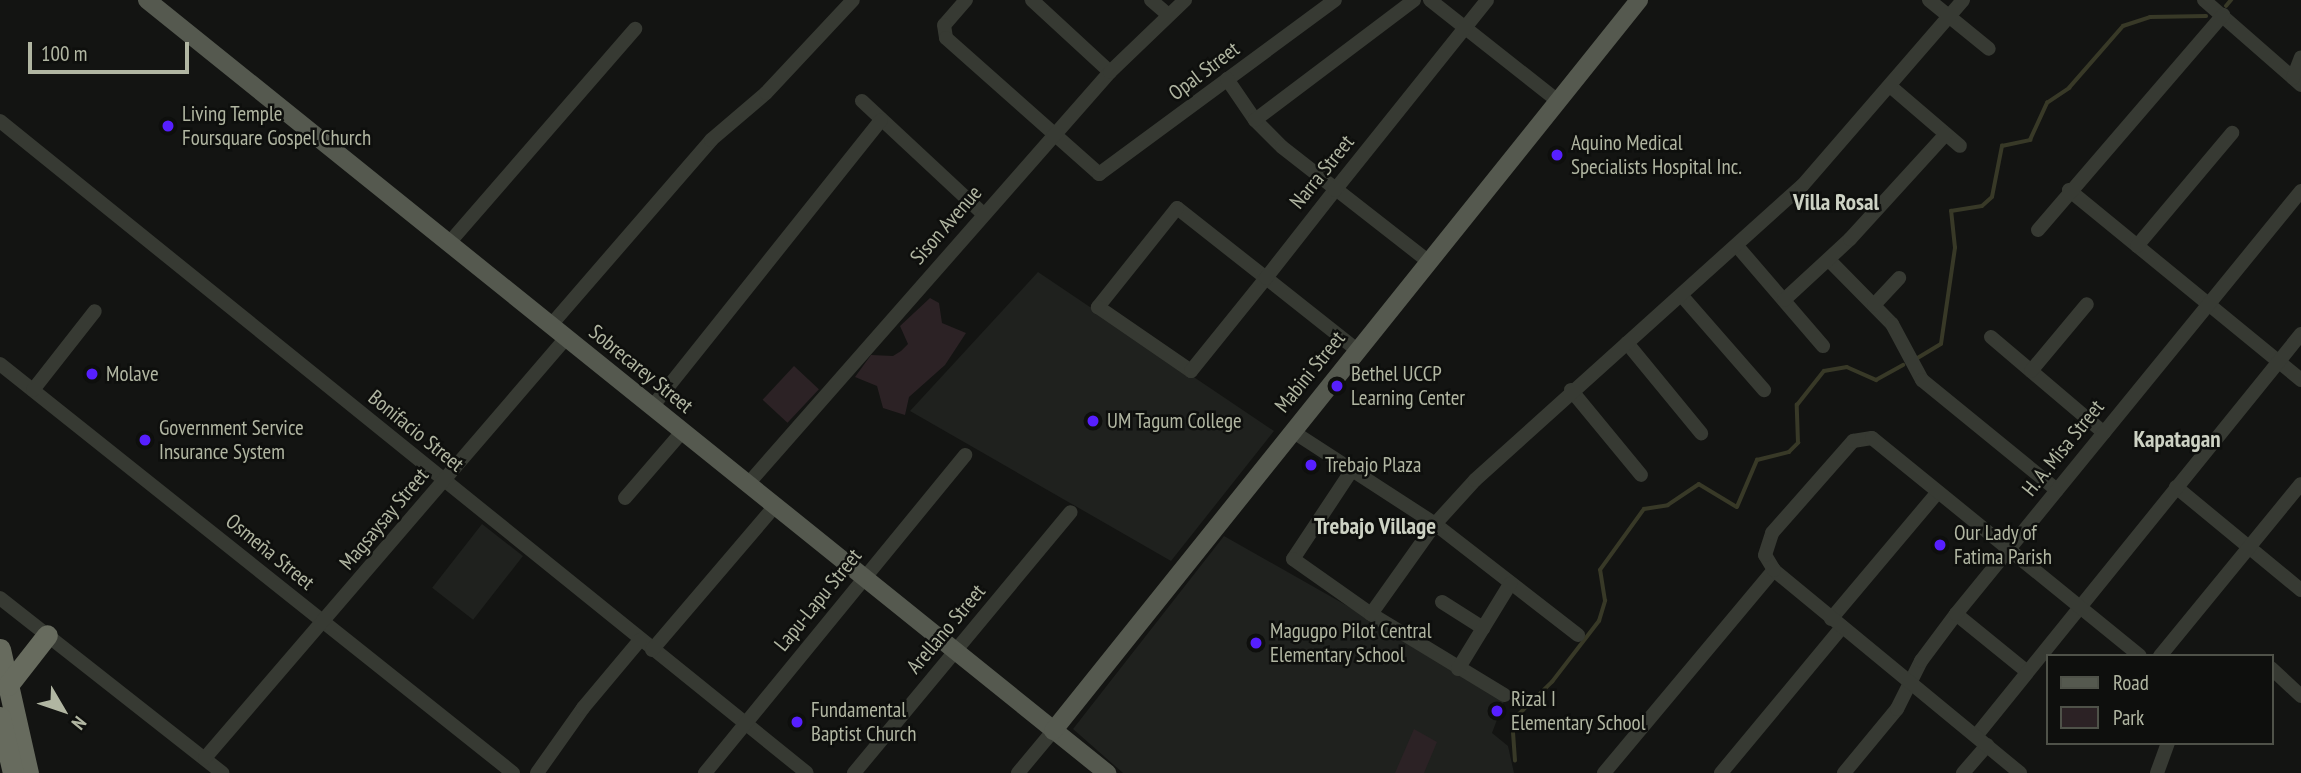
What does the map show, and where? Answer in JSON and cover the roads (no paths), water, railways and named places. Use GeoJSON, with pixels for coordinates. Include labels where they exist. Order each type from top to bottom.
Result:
{"type":"FeatureCollection","features":[{"type":"Feature","properties":{"kind":"highway"},"geometry":{"type":"LineString","coordinates":[[8,685],[47,635]]}},
{"type":"Feature","properties":{"kind":"highway"},"geometry":{"type":"LineString","coordinates":[[0,649],[8,685],[7,773]]}},
{"type":"Feature","properties":{"kind":"highway"},"geometry":{"type":"LineString","coordinates":[[8,728],[13,773]]}},
{"type":"Feature","properties":{"kind":"highway"},"geometry":{"type":"LineString","coordinates":[[8,728],[28,773]]}},
{"type":"Feature","properties":{"kind":"highway"},"geometry":{"type":"LineString","coordinates":[[8,728],[36,773]]}},
{"type":"Feature","properties":{"kind":"main road","name":"Sobrecarey Street"},"geometry":{"type":"LineString","coordinates":[[148,0],[953,652],[1107,773]]}},
{"type":"Feature","properties":{"kind":"main road","name":"Mabini Street"},"geometry":{"type":"LineString","coordinates":[[1054,731],[1639,0]]}},
{"type":"Feature","properties":{"kind":"street"},"geometry":{"type":"LineString","coordinates":[[551,325],[710,140],[766,93],[853,0]]}},
{"type":"Feature","properties":{"kind":"street"},"geometry":{"type":"LineString","coordinates":[[966,0],[944,25],[943,34],[1054,135]]}},
{"type":"Feature","properties":{"kind":"street"},"geometry":{"type":"LineString","coordinates":[[1032,0],[1110,72]]}},
{"type":"Feature","properties":{"kind":"street"},"geometry":{"type":"LineString","coordinates":[[1152,0],[1168,15]]}},
{"type":"Feature","properties":{"kind":"street","name":"Sison Avenue"},"geometry":{"type":"LineString","coordinates":[[747,485],[1110,72],[1185,0]]}},
{"type":"Feature","properties":{"kind":"street","name":"Opal Street"},"geometry":{"type":"LineString","coordinates":[[1054,135],[1099,174],[1335,0]]}},
{"type":"Feature","properties":{"kind":"street"},"geometry":{"type":"LineString","coordinates":[[1255,120],[1414,0]]}},
{"type":"Feature","properties":{"kind":"street"},"geometry":{"type":"LineString","coordinates":[[1430,0],[1558,101]]}},
{"type":"Feature","properties":{"kind":"street","name":"Narra Street"},"geometry":{"type":"LineString","coordinates":[[1266,278],[1177,208],[1098,307],[1191,371],[1266,278],[1487,0]]}},
{"type":"Feature","properties":{"kind":"street"},"geometry":{"type":"LineString","coordinates":[[1929,0],[1989,49]]}},
{"type":"Feature","properties":{"kind":"street"},"geometry":{"type":"LineString","coordinates":[[1371,614],[1435,524],[1571,390],[1682,296],[1826,160],[1963,0]]}},
{"type":"Feature","properties":{"kind":"street"},"geometry":{"type":"LineString","coordinates":[[2204,0],[2297,81]]}},
{"type":"Feature","properties":{"kind":"street"},"geometry":{"type":"LineString","coordinates":[[2038,230],[2069,190],[2223,15]]}},
{"type":"Feature","properties":{"kind":"street"},"geometry":{"type":"LineString","coordinates":[[449,243],[635,29]]}},
{"type":"Feature","properties":{"kind":"street"},"geometry":{"type":"LineString","coordinates":[[2297,81],[2301,59]]}},
{"type":"Feature","properties":{"kind":"street"},"geometry":{"type":"LineString","coordinates":[[1227,79],[1255,120],[1335,190],[1429,262]]}},
{"type":"Feature","properties":{"kind":"street"},"geometry":{"type":"LineString","coordinates":[[1890,86],[1960,146]]}},
{"type":"Feature","properties":{"kind":"street"},"geometry":{"type":"LineString","coordinates":[[862,101],[983,214]]}},
{"type":"Feature","properties":{"kind":"street"},"geometry":{"type":"LineString","coordinates":[[652,407],[881,120]]}},
{"type":"Feature","properties":{"kind":"street","name":"Bonifacio Street"},"geometry":{"type":"LineString","coordinates":[[0,121],[807,773]]}},
{"type":"Feature","properties":{"kind":"street"},"geometry":{"type":"LineString","coordinates":[[2137,246],[2232,133]]}},
{"type":"Feature","properties":{"kind":"street"},"geometry":{"type":"LineString","coordinates":[[1784,300],[1829,260],[1946,134]]}},
{"type":"Feature","properties":{"kind":"street"},"geometry":{"type":"LineString","coordinates":[[2069,190],[2301,380]]}},
{"type":"Feature","properties":{"kind":"street","name":"H. A. Misa Street"},"geometry":{"type":"LineString","coordinates":[[1844,773],[1912,683],[1926,654],[1956,614],[2301,191]]}},
{"type":"Feature","properties":{"kind":"street"},"geometry":{"type":"LineString","coordinates":[[1737,246],[1823,346]]}},
{"type":"Feature","properties":{"kind":"street"},"geometry":{"type":"LineString","coordinates":[[1829,260],[1874,305],[1898,334],[1922,380],[2057,490]]}},
{"type":"Feature","properties":{"kind":"street"},"geometry":{"type":"LineString","coordinates":[[1266,278],[1357,350]]}},
{"type":"Feature","properties":{"kind":"street"},"geometry":{"type":"LineString","coordinates":[[1874,305],[1899,278]]}},
{"type":"Feature","properties":{"kind":"street"},"geometry":{"type":"LineString","coordinates":[[1682,296],[1764,390]]}},
{"type":"Feature","properties":{"kind":"street"},"geometry":{"type":"LineString","coordinates":[[2031,371],[2087,304]]}},
{"type":"Feature","properties":{"kind":"street"},"geometry":{"type":"LineString","coordinates":[[33,390],[95,311]]}},
{"type":"Feature","properties":{"kind":"street"},"geometry":{"type":"LineString","coordinates":[[1964,773],[1981,740],[2025,670],[2081,606],[2301,334]]}},
{"type":"Feature","properties":{"kind":"street"},"geometry":{"type":"LineString","coordinates":[[1991,337],[2104,433]]}},
{"type":"Feature","properties":{"kind":"street","name":"Magsaysay Street"},"geometry":{"type":"LineString","coordinates":[[205,758],[324,623],[566,338]]}},
{"type":"Feature","properties":{"kind":"street"},"geometry":{"type":"LineString","coordinates":[[1627,343],[1701,433]]}},
{"type":"Feature","properties":{"kind":"street","name":"Osmeña Street"},"geometry":{"type":"LineString","coordinates":[[0,364],[513,773]]}},
{"type":"Feature","properties":{"kind":"street"},"geometry":{"type":"LineString","coordinates":[[1571,390],[1641,475]]}},
{"type":"Feature","properties":{"kind":"street"},"geometry":{"type":"LineString","coordinates":[[1292,431],[1350,473],[1435,524],[1578,635]]}},
{"type":"Feature","properties":{"kind":"street"},"geometry":{"type":"LineString","coordinates":[[625,498],[682,432]]}},
{"type":"Feature","properties":{"kind":"street"},"geometry":{"type":"LineString","coordinates":[[2020,773],[1774,570],[1764,549],[1772,533],[1861,437],[1872,438],[2138,654]]}},
{"type":"Feature","properties":{"kind":"street","name":"Lapu-Lapu Street"},"geometry":{"type":"LineString","coordinates":[[705,773],[862,578],[965,456]]}},
{"type":"Feature","properties":{"kind":"street"},"geometry":{"type":"LineString","coordinates":[[1350,473],[1293,559],[1371,614],[1504,695]]}},
{"type":"Feature","properties":{"kind":"street"},"geometry":{"type":"LineString","coordinates":[[2162,654],[2301,484]]}},
{"type":"Feature","properties":{"kind":"street"},"geometry":{"type":"LineString","coordinates":[[2176,487],[2301,590]]}},
{"type":"Feature","properties":{"kind":"street"},"geometry":{"type":"LineString","coordinates":[[1721,773],[1938,492]]}},
{"type":"Feature","properties":{"kind":"street"},"geometry":{"type":"LineString","coordinates":[[652,650],[774,507]]}},
{"type":"Feature","properties":{"kind":"street","name":"Arellano Street"},"geometry":{"type":"LineString","coordinates":[[854,773],[1071,512]]}},
{"type":"Feature","properties":{"kind":"street"},"geometry":{"type":"LineString","coordinates":[[1604,773],[1774,570]]}},
{"type":"Feature","properties":{"kind":"street"},"geometry":{"type":"LineString","coordinates":[[1458,668],[1510,584]]}},
{"type":"Feature","properties":{"kind":"street"},"geometry":{"type":"LineString","coordinates":[[0,598],[222,773]]}},
{"type":"Feature","properties":{"kind":"street"},"geometry":{"type":"LineString","coordinates":[[1442,602],[1483,628]]}},
{"type":"Feature","properties":{"kind":"street"},"geometry":{"type":"LineString","coordinates":[[1956,614],[2025,670]]}},
{"type":"Feature","properties":{"kind":"street"},"geometry":{"type":"LineString","coordinates":[[537,773],[583,708],[640,640]]}},
{"type":"Feature","properties":{"kind":"street"},"geometry":{"type":"LineString","coordinates":[[2273,670],[2301,696]]}},
{"type":"Feature","properties":{"kind":"street","name":"Mabini Street"},"geometry":{"type":"LineString","coordinates":[[1018,773],[1054,731]]}},
{"type":"Feature","properties":{"kind":"street"},"geometry":{"type":"LineString","coordinates":[[2157,773],[2167,745]]}},
{"type":"Feature","properties":{"kind":"waterway"},"geometry":{"type":"LineString","coordinates":[[2226,6],[2231,0]]}},
{"type":"Feature","properties":{"kind":"waterway"},"geometry":{"type":"LineString","coordinates":[[1916,359],[1941,344],[1955,248],[1951,211],[1982,206],[1992,197],[2002,146],[2030,140],[2047,103],[2069,88],[2123,26],[2150,17],[2206,16]]}},
{"type":"Feature","properties":{"kind":"waterway"},"geometry":{"type":"LineString","coordinates":[[1515,761],[1513,732],[1517,716],[1552,682],[1599,621],[1605,601],[1600,570],[1644,509],[1668,505],[1699,484],[1737,507],[1757,460],[1789,452],[1798,443],[1797,405],[1824,371],[1847,367],[1876,380],[1903,365]]}},
{"type":"Feature","properties":{"kind":"place","name":"Living Temple Foursquare Gospel Church"},"geometry":{"type":"Point","coordinates":[168,126]}},
{"type":"Feature","properties":{"kind":"place","name":"Aquino Medical Specialists Hospital Inc."},"geometry":{"type":"Point","coordinates":[1557,155]}},
{"type":"Feature","properties":{"kind":"place","name":"Molave"},"geometry":{"type":"Point","coordinates":[92,374]}},
{"type":"Feature","properties":{"kind":"place","name":"Bethel UCCP Learning Center"},"geometry":{"type":"Point","coordinates":[1337,386]}},
{"type":"Feature","properties":{"kind":"place","name":"UM Tagum College"},"geometry":{"type":"Point","coordinates":[1093,421]}},
{"type":"Feature","properties":{"kind":"place","name":"Government Service Insurance System"},"geometry":{"type":"Point","coordinates":[145,440]}},
{"type":"Feature","properties":{"kind":"place","name":"Trebajo Plaza"},"geometry":{"type":"Point","coordinates":[1311,465]}},
{"type":"Feature","properties":{"kind":"place","name":"Our Lady of Fatima Parish"},"geometry":{"type":"Point","coordinates":[1940,545]}},
{"type":"Feature","properties":{"kind":"place","name":"Magugpo Pilot Central Elementary School"},"geometry":{"type":"Point","coordinates":[1256,643]}},
{"type":"Feature","properties":{"kind":"place","name":"Rizal I Elementary School"},"geometry":{"type":"Point","coordinates":[1497,711]}},
{"type":"Feature","properties":{"kind":"place","name":"Fundamental Baptist Church"},"geometry":{"type":"Point","coordinates":[797,722]}},
{"type":"Feature","properties":{"kind":"district","name":"Villa Rosal"},"geometry":{"type":"Point","coordinates":[1836,202]}},
{"type":"Feature","properties":{"kind":"district","name":"Kapatagan"},"geometry":{"type":"Point","coordinates":[2177,439]}},
{"type":"Feature","properties":{"kind":"district","name":"Trebajo Village"},"geometry":{"type":"Point","coordinates":[1375,526]}}]}
